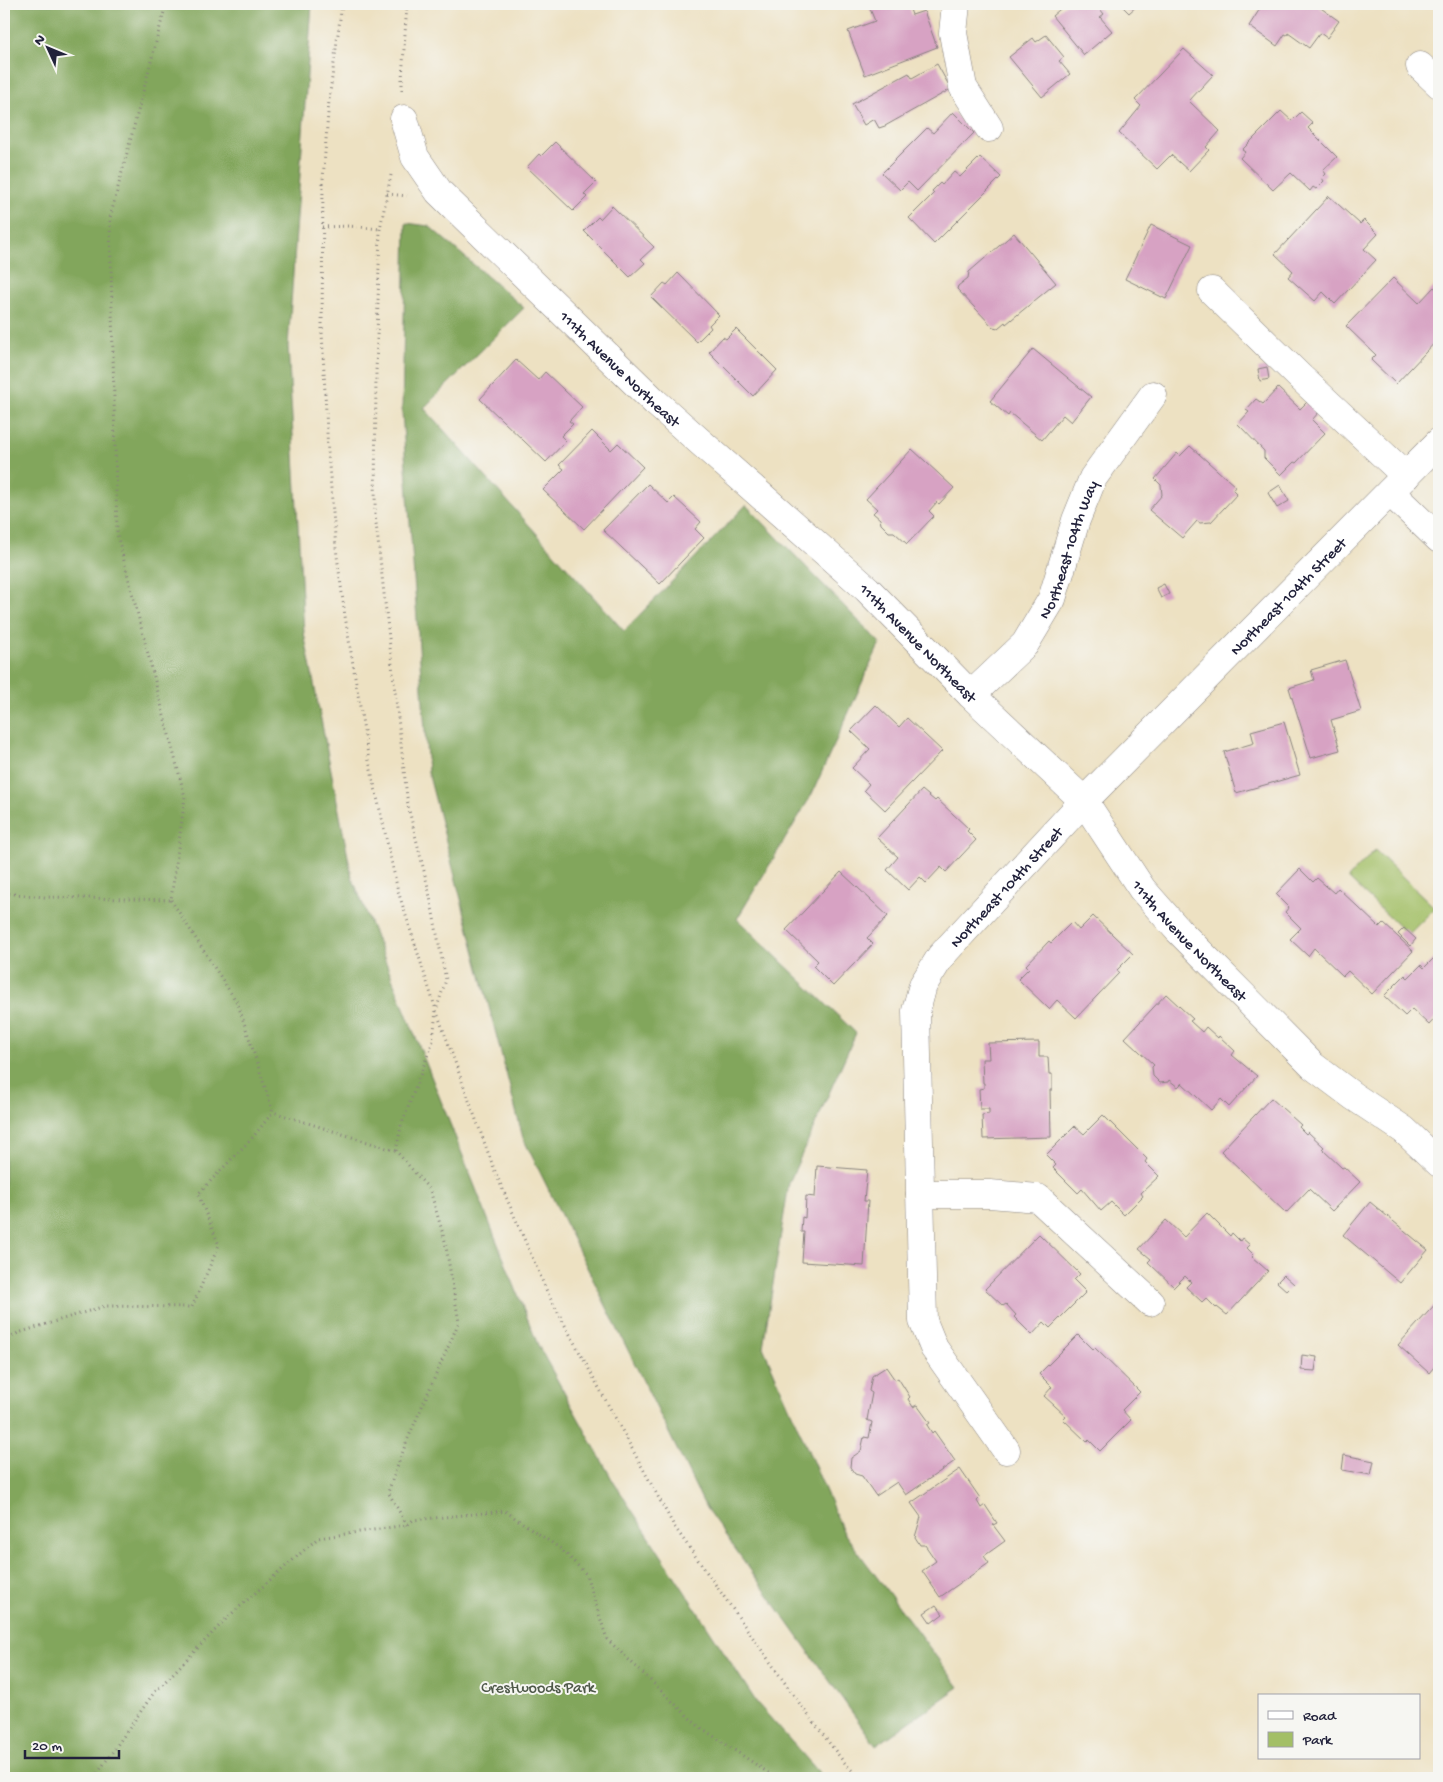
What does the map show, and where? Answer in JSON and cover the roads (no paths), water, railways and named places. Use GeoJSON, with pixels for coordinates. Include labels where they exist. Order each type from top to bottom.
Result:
{"type":"FeatureCollection","features":[{"type":"Feature","properties":{"kind":"street"},"geometry":{"type":"LineString","coordinates":[[956,4],[953,33],[963,87],[990,128]]}},
{"type":"Feature","properties":{"kind":"street","name":"111th Avenue Northeast"},"geometry":{"type":"LineString","coordinates":[[404,119],[415,157],[439,192],[655,402],[867,590],[971,695],[1084,801],[1142,889],[1192,944],[1313,1066],[1353,1096],[1404,1130],[1439,1163]]}},
{"type":"Feature","properties":{"kind":"street"},"geometry":{"type":"LineString","coordinates":[[1212,291],[1298,375],[1398,484],[1439,538]]}},
{"type":"Feature","properties":{"kind":"street","name":"Northeast 104th Way"},"geometry":{"type":"LineString","coordinates":[[971,695],[1026,644],[1052,599],[1076,520],[1093,478],[1153,395]]}},
{"type":"Feature","properties":{"kind":"street","name":"Northeast 104th Street"},"geometry":{"type":"LineString","coordinates":[[1006,1450],[934,1348],[923,1321],[916,1011],[923,985],[941,956],[1084,801],[1439,442]]}},
{"type":"Feature","properties":{"kind":"street"},"geometry":{"type":"LineString","coordinates":[[920,1194],[990,1194],[1038,1198],[1150,1302]]}},
{"type":"Feature","properties":{"kind":"park label","name":"Crestwoods Park"},"geometry":{"type":"Point","coordinates":[538,1686]}}]}
